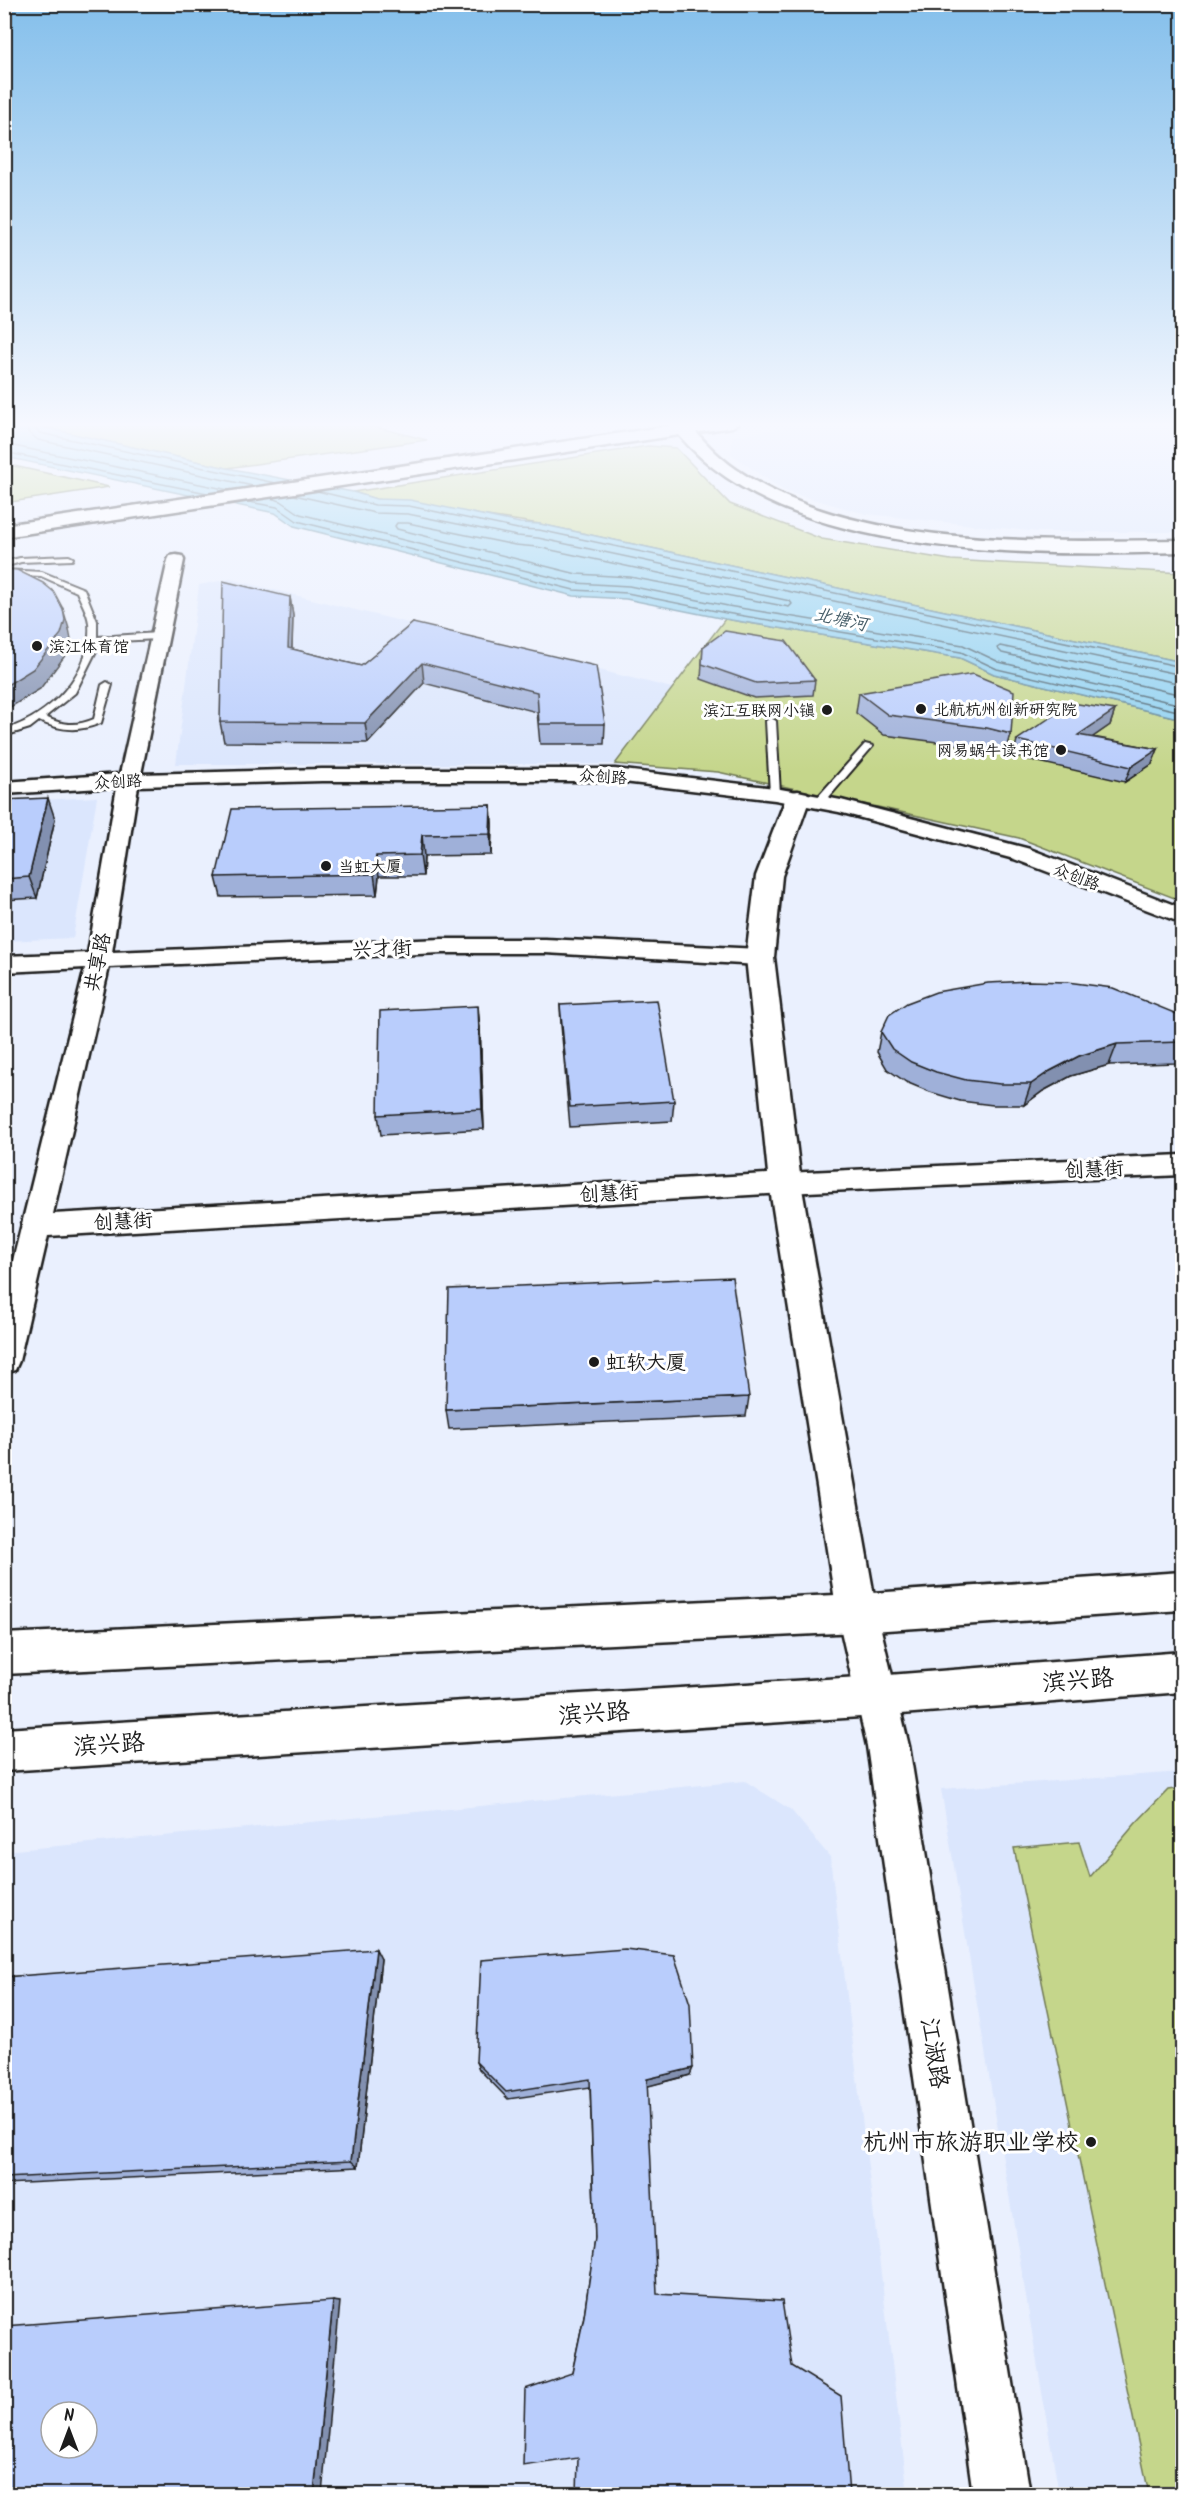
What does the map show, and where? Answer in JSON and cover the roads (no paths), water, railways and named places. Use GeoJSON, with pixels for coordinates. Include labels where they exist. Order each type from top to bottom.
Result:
{"type":"FeatureCollection","features":[{"type":"Feature","properties":{"kind":"main road"},"geometry":{"type":"LineString","coordinates":[[929,539],[998,544],[1182,546]]}},
{"type":"Feature","properties":{"kind":"main road","name":"江淑路"},"geometry":{"type":"LineString","coordinates":[[797,798],[769,876],[760,957],[785,1183],[857,1613],[888,1746],[1002,2494]]}},
{"type":"Feature","properties":{"kind":"main road"},"geometry":{"type":"LineString","coordinates":[[4,1654],[857,1613],[1182,1591]]}},
{"type":"Feature","properties":{"kind":"main road","name":"滨兴路"},"geometry":{"type":"LineString","coordinates":[[4,1750],[876,1696],[1182,1672]]}},
{"type":"Feature","properties":{"kind":"street","name":"共享路"},"geometry":{"type":"LineString","coordinates":[[4,1361],[99,959],[129,780],[176,560]]}},
{"type":"Feature","properties":{"kind":"street","name":"众创路"},"geometry":{"type":"LineString","coordinates":[[4,788],[129,780],[334,775],[603,775],[797,798],[1022,854],[1182,916]]}},
{"type":"Feature","properties":{"kind":"street","name":"兴才街"},"geometry":{"type":"LineString","coordinates":[[4,964],[465,946],[545,946],[760,957]]}},
{"type":"Feature","properties":{"kind":"street","name":"创慧街"},"geometry":{"type":"LineString","coordinates":[[35,1226],[785,1183],[1182,1165]]}},
{"type":"Feature","properties":{"kind":"lane"},"geometry":{"type":"LineString","coordinates":[[4,565],[20,560],[69,558]]}},
{"type":"Feature","properties":{"kind":"lane"},"geometry":{"type":"LineString","coordinates":[[4,572],[42,574],[81,591],[93,621],[92,651],[72,691],[27,726],[4,733]]}},
{"type":"Feature","properties":{"kind":"lane"},"geometry":{"type":"LineString","coordinates":[[92,640],[158,636]]}},
{"type":"Feature","properties":{"kind":"lane"},"geometry":{"type":"LineString","coordinates":[[38,717],[58,726],[79,729],[98,721],[107,686]]}},
{"type":"Feature","properties":{"kind":"lane"},"geometry":{"type":"LineString","coordinates":[[771,721],[797,798],[868,746]]}},
{"type":"Feature","properties":{"kind":"water","name":"北塘河"},"geometry":{"type":"Polygon","coordinates":[[[344,539],[608,539],[1182,662],[1182,719],[994,674],[960,658],[725,619],[626,599],[574,596],[344,539]]]}},
{"type":"Feature","properties":{"kind":"place","name":"滨江体育馆"},"geometry":{"type":"Point","coordinates":[37,646]}},
{"type":"Feature","properties":{"kind":"place","name":"北航杭州创新研究院"},"geometry":{"type":"Point","coordinates":[921,709]}},
{"type":"Feature","properties":{"kind":"place","name":"滨江互联网小镇"},"geometry":{"type":"Point","coordinates":[827,710]}},
{"type":"Feature","properties":{"kind":"place","name":"网易蜗牛读书馆"},"geometry":{"type":"Point","coordinates":[1061,750]}},
{"type":"Feature","properties":{"kind":"place","name":"当虹大厦"},"geometry":{"type":"Point","coordinates":[326,866]}},
{"type":"Feature","properties":{"kind":"place","name":"虹软大厦"},"geometry":{"type":"Point","coordinates":[594,1362]}},
{"type":"Feature","properties":{"kind":"place","name":"杭州市旅游职业学校"},"geometry":{"type":"Point","coordinates":[1091,2142]}}]}
